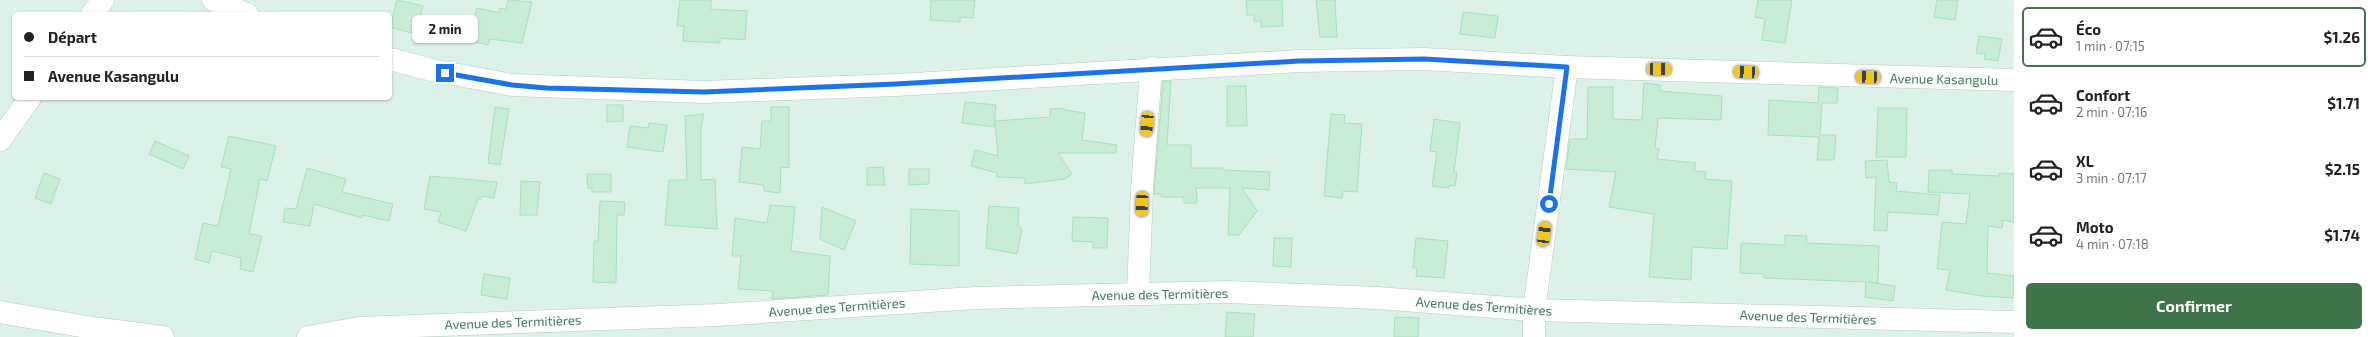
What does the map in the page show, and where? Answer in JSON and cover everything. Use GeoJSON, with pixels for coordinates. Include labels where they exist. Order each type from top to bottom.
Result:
{"type":"FeatureCollection","features":[{"type":"Feature","properties":{"kind":"street"},"geometry":{"type":"LineString","coordinates":[[213,0],[242,12]]}},
{"type":"Feature","properties":{"kind":"street","name":"Avenue Kasangulu"},"geometry":{"type":"LineString","coordinates":[[392,60],[432,70],[512,85],[704,92],[896,84],[1151,68],[1299,61],[1424,59],[1567,67],[2014,80]]}},
{"type":"Feature","properties":{"kind":"street"},"geometry":{"type":"LineString","coordinates":[[1534,337],[1534,310],[1567,67]]}},
{"type":"Feature","properties":{"kind":"street"},"geometry":{"type":"LineString","coordinates":[[1138,294],[1142,189],[1151,68]]}},
{"type":"Feature","properties":{"kind":"street"},"geometry":{"type":"LineString","coordinates":[[0,140],[29,100]]}},
{"type":"Feature","properties":{"kind":"street","name":"Avenue des Termitières"},"geometry":{"type":"LineString","coordinates":[[308,337],[359,328],[718,315],[975,298],[1227,292],[1304,294],[1534,310],[2014,322]]}},
{"type":"Feature","properties":{"kind":"street"},"geometry":{"type":"LineString","coordinates":[[0,312],[93,328],[163,337]]}},
{"type":"Feature","properties":{"kind":"shaded area"},"geometry":{"type":"Polygon","coordinates":[[[0,0],[2014,0],[2014,337],[0,337],[0,0]]]}},
{"type":"Feature","properties":{"kind":"building"},"geometry":{"type":"Polygon","coordinates":[[[397,0],[423,6],[415,34],[392,28],[392,19],[397,0]]]}},
{"type":"Feature","properties":{"kind":"building"},"geometry":{"type":"Polygon","coordinates":[[[508,0],[532,2],[522,43],[490,39],[488,45],[468,40],[477,8],[499,13],[500,8],[506,10],[508,0]]]}},
{"type":"Feature","properties":{"kind":"building"},"geometry":{"type":"Polygon","coordinates":[[[680,0],[711,0],[711,9],[747,11],[745,40],[720,38],[720,43],[683,41],[684,26],[677,26],[680,0]]]}},
{"type":"Feature","properties":{"kind":"building"},"geometry":{"type":"Polygon","coordinates":[[[931,0],[975,0],[973,18],[960,17],[960,22],[930,20],[931,0]]]}},
{"type":"Feature","properties":{"kind":"building"},"geometry":{"type":"Polygon","coordinates":[[[1246,0],[1282,0],[1283,26],[1261,27],[1261,21],[1254,21],[1254,15],[1247,15],[1246,0]]]}},
{"type":"Feature","properties":{"kind":"building"},"geometry":{"type":"Polygon","coordinates":[[[1316,0],[1335,0],[1337,37],[1320,37],[1316,0]]]}},
{"type":"Feature","properties":{"kind":"building"},"geometry":{"type":"Polygon","coordinates":[[[1758,0],[1792,0],[1785,43],[1762,40],[1765,19],[1755,17],[1758,0]]]}},
{"type":"Feature","properties":{"kind":"building"},"geometry":{"type":"Polygon","coordinates":[[[1937,0],[1958,0],[1955,20],[1934,17],[1937,0]]]}},
{"type":"Feature","properties":{"kind":"building"},"geometry":{"type":"Polygon","coordinates":[[[1463,12],[1498,16],[1495,38],[1460,34],[1463,12]]]}},
{"type":"Feature","properties":{"kind":"building"},"geometry":{"type":"Polygon","coordinates":[[[1979,36],[2002,39],[1998,61],[1984,59],[1985,54],[1976,53],[1979,36]]]}},
{"type":"Feature","properties":{"kind":"building"},"geometry":{"type":"Polygon","coordinates":[[[1171,81],[1167,145],[1191,145],[1191,168],[1223,168],[1223,170],[1270,172],[1269,190],[1242,188],[1257,211],[1239,235],[1228,235],[1230,188],[1196,188],[1197,203],[1184,203],[1184,197],[1161,197],[1161,194],[1154,194],[1163,82],[1171,81]]]}},
{"type":"Feature","properties":{"kind":"building"},"geometry":{"type":"Polygon","coordinates":[[[1644,83],[1660,85],[1660,91],[1722,96],[1721,120],[1658,118],[1655,148],[1659,149],[1657,159],[1696,163],[1694,171],[1706,172],[1705,179],[1732,181],[1727,249],[1692,247],[1691,280],[1649,277],[1654,214],[1609,207],[1616,172],[1566,169],[1570,139],[1587,139],[1588,87],[1613,87],[1613,119],[1642,120],[1644,83]]]}},
{"type":"Feature","properties":{"kind":"building"},"geometry":{"type":"Polygon","coordinates":[[[1227,86],[1246,86],[1247,126],[1227,126],[1227,86]]]}},
{"type":"Feature","properties":{"kind":"building"},"geometry":{"type":"Polygon","coordinates":[[[1819,87],[1838,88],[1837,103],[1822,103],[1820,135],[1836,135],[1834,160],[1817,160],[1819,137],[1768,135],[1769,100],[1818,103],[1819,87]]]}},
{"type":"Feature","properties":{"kind":"building"},"geometry":{"type":"Polygon","coordinates":[[[965,102],[996,105],[994,127],[962,123],[965,102]]]}},
{"type":"Feature","properties":{"kind":"building"},"geometry":{"type":"Polygon","coordinates":[[[607,105],[623,105],[623,121],[607,122],[607,105]]]}},
{"type":"Feature","properties":{"kind":"building"},"geometry":{"type":"Polygon","coordinates":[[[495,107],[509,109],[500,165],[488,163],[495,107]]]}},
{"type":"Feature","properties":{"kind":"building"},"geometry":{"type":"Polygon","coordinates":[[[771,107],[789,107],[789,168],[781,167],[780,193],[764,191],[764,185],[739,182],[742,147],[760,149],[762,121],[771,121],[771,107]]]}},
{"type":"Feature","properties":{"kind":"building"},"geometry":{"type":"Polygon","coordinates":[[[1064,108],[1064,110],[1085,113],[1082,140],[1117,145],[1116,153],[1058,153],[1072,174],[1065,179],[1025,184],[1025,178],[997,177],[997,173],[971,166],[975,150],[998,156],[995,121],[1050,117],[1050,109],[1064,108]]]}},
{"type":"Feature","properties":{"kind":"building"},"geometry":{"type":"Polygon","coordinates":[[[1878,108],[1907,108],[1906,157],[1876,157],[1878,108]]]}},
{"type":"Feature","properties":{"kind":"building"},"geometry":{"type":"Polygon","coordinates":[[[704,114],[701,127],[701,180],[715,179],[717,229],[665,225],[669,180],[687,180],[685,116],[704,114]]]}},
{"type":"Feature","properties":{"kind":"building"},"geometry":{"type":"Polygon","coordinates":[[[1331,114],[1345,115],[1344,123],[1362,124],[1357,192],[1343,191],[1342,198],[1324,196],[1331,114]]]}},
{"type":"Feature","properties":{"kind":"building"},"geometry":{"type":"Polygon","coordinates":[[[1434,119],[1460,123],[1454,172],[1457,172],[1455,186],[1449,185],[1449,188],[1432,186],[1437,152],[1430,151],[1434,119]]]}},
{"type":"Feature","properties":{"kind":"building"},"geometry":{"type":"Polygon","coordinates":[[[649,123],[667,125],[663,152],[627,147],[630,126],[648,128],[649,123]]]}},
{"type":"Feature","properties":{"kind":"building"},"geometry":{"type":"Polygon","coordinates":[[[229,136],[276,146],[267,181],[260,179],[249,234],[262,236],[253,272],[240,269],[241,258],[212,251],[209,263],[195,259],[203,223],[218,226],[231,169],[221,167],[229,136]]]}},
{"type":"Feature","properties":{"kind":"building"},"geometry":{"type":"Polygon","coordinates":[[[155,141],[189,156],[183,169],[149,154],[155,141]]]}},
{"type":"Feature","properties":{"kind":"building"},"geometry":{"type":"Polygon","coordinates":[[[1887,160],[1889,182],[1897,183],[1896,191],[1940,195],[1938,215],[1888,212],[1887,231],[1874,230],[1876,177],[1866,178],[1865,161],[1887,160]]]}},
{"type":"Feature","properties":{"kind":"building"},"geometry":{"type":"Polygon","coordinates":[[[883,167],[885,185],[867,185],[867,168],[883,167]]]}},
{"type":"Feature","properties":{"kind":"building"},"geometry":{"type":"Polygon","coordinates":[[[307,168],[346,179],[342,192],[393,204],[389,221],[363,215],[362,218],[314,204],[310,226],[283,222],[285,208],[296,209],[307,168]]]}},
{"type":"Feature","properties":{"kind":"building"},"geometry":{"type":"Polygon","coordinates":[[[909,169],[929,169],[929,184],[909,185],[909,169]]]}},
{"type":"Feature","properties":{"kind":"building"},"geometry":{"type":"Polygon","coordinates":[[[1929,170],[1952,170],[1952,174],[1999,176],[1999,173],[2014,174],[2014,222],[2003,220],[2002,228],[1988,226],[1987,273],[2014,276],[2014,298],[1982,296],[1946,290],[1950,270],[1937,269],[1942,222],[1966,224],[1970,194],[1928,192],[1929,170]]]}},
{"type":"Feature","properties":{"kind":"building"},"geometry":{"type":"Polygon","coordinates":[[[44,173],[60,179],[51,204],[35,198],[44,173]]]}},
{"type":"Feature","properties":{"kind":"building"},"geometry":{"type":"Polygon","coordinates":[[[587,174],[611,174],[611,192],[592,192],[592,188],[588,188],[587,174]]]}},
{"type":"Feature","properties":{"kind":"building"},"geometry":{"type":"Polygon","coordinates":[[[430,176],[497,182],[494,198],[482,196],[481,199],[478,199],[466,231],[438,222],[441,212],[424,209],[430,176]]]}},
{"type":"Feature","properties":{"kind":"building"},"geometry":{"type":"Polygon","coordinates":[[[521,181],[540,182],[537,215],[520,215],[521,181]]]}},
{"type":"Feature","properties":{"kind":"building"},"geometry":{"type":"Polygon","coordinates":[[[600,201],[625,202],[624,215],[617,215],[616,283],[593,282],[594,241],[598,241],[600,201]]]}},
{"type":"Feature","properties":{"kind":"building"},"geometry":{"type":"Polygon","coordinates":[[[770,205],[795,207],[791,251],[830,256],[828,295],[772,299],[773,291],[738,289],[741,256],[732,256],[735,218],[767,223],[770,205]]]}},
{"type":"Feature","properties":{"kind":"building"},"geometry":{"type":"Polygon","coordinates":[[[989,206],[1019,208],[1018,225],[1022,229],[1017,254],[986,248],[989,206]]]}},
{"type":"Feature","properties":{"kind":"building"},"geometry":{"type":"Polygon","coordinates":[[[822,207],[856,221],[844,250],[820,239],[822,207]]]}},
{"type":"Feature","properties":{"kind":"building"},"geometry":{"type":"Polygon","coordinates":[[[911,209],[959,211],[959,266],[910,264],[911,209]]]}},
{"type":"Feature","properties":{"kind":"building"},"geometry":{"type":"Polygon","coordinates":[[[1073,217],[1108,218],[1107,248],[1093,248],[1093,242],[1072,241],[1073,217]]]}},
{"type":"Feature","properties":{"kind":"building"},"geometry":{"type":"Polygon","coordinates":[[[1785,235],[1807,236],[1806,243],[1879,246],[1878,283],[1868,282],[1895,286],[1893,301],[1865,297],[1866,282],[1764,278],[1764,274],[1740,273],[1741,243],[1785,245],[1785,235]]]}},
{"type":"Feature","properties":{"kind":"building"},"geometry":{"type":"Polygon","coordinates":[[[1274,238],[1292,238],[1291,267],[1273,266],[1274,238]]]}},
{"type":"Feature","properties":{"kind":"building"},"geometry":{"type":"Polygon","coordinates":[[[1416,238],[1448,241],[1444,278],[1416,276],[1417,268],[1413,268],[1416,238]]]}},
{"type":"Feature","properties":{"kind":"building"},"geometry":{"type":"Polygon","coordinates":[[[484,274],[510,278],[507,299],[481,295],[484,274]]]}},
{"type":"Feature","properties":{"kind":"building"},"geometry":{"type":"Polygon","coordinates":[[[1227,312],[1255,314],[1253,337],[1225,337],[1227,312]]]}},
{"type":"Feature","properties":{"kind":"building"},"geometry":{"type":"Polygon","coordinates":[[[1395,317],[1419,318],[1418,337],[1394,337],[1395,317]]]}},
{"type":"Feature","properties":{"kind":"route"},"geometry":{"type":"LineString","coordinates":[[445,73],[512,85],[546,88],[704,92],[896,84],[1066,73],[1299,61],[1424,59],[1567,67],[1549,204]]}}]}
